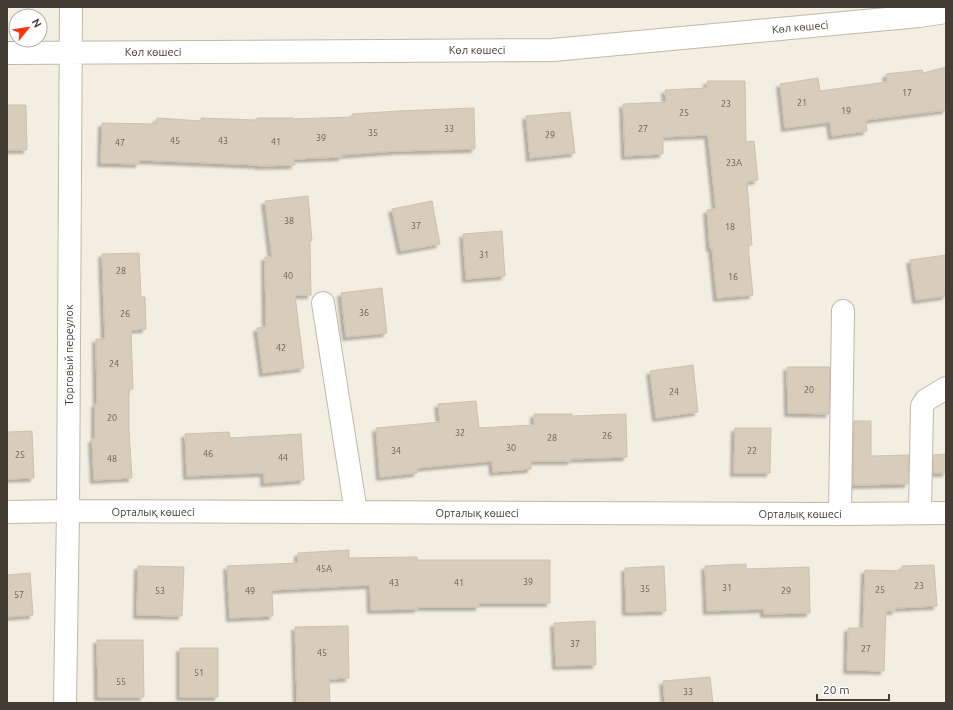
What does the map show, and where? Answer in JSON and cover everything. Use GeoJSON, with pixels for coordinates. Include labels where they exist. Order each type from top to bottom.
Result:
{"type":"FeatureCollection","features":[{"type":"Feature","properties":{"kind":"street","name":"Торговый переулок"},"geometry":{"type":"LineString","coordinates":[[65,703],[68,511],[71,7]]}},
{"type":"Feature","properties":{"kind":"street","name":"Көл көшесі"},"geometry":{"type":"LineString","coordinates":[[7,53],[553,50],[919,16],[946,12]]}},
{"type":"Feature","properties":{"kind":"street"},"geometry":{"type":"LineString","coordinates":[[323,303],[356,512]]}},
{"type":"Feature","properties":{"kind":"street"},"geometry":{"type":"LineString","coordinates":[[840,514],[843,311]]}},
{"type":"Feature","properties":{"kind":"street"},"geometry":{"type":"LineString","coordinates":[[920,513],[922,406],[926,400],[946,388]]}},
{"type":"Feature","properties":{"kind":"street","name":"Орталық көшесі"},"geometry":{"type":"LineString","coordinates":[[7,512],[946,513]]}},
{"type":"Feature","properties":{"kind":"building"},"geometry":{"type":"Polygon","coordinates":[[[946,67],[946,110],[866,120],[867,131],[832,136],[830,122],[785,128],[780,84],[818,78],[820,91],[887,82],[886,74],[922,70],[923,73],[946,67]]]}},
{"type":"Feature","properties":{"kind":"building"},"geometry":{"type":"Polygon","coordinates":[[[707,81],[745,81],[746,142],[754,141],[758,180],[747,182],[752,245],[748,245],[753,295],[717,298],[712,248],[710,248],[707,210],[716,209],[708,135],[663,137],[663,154],[625,156],[623,104],[666,102],[665,90],[707,88],[707,81]]]}},
{"type":"Feature","properties":{"kind":"building"},"geometry":{"type":"Polygon","coordinates":[[[7,105],[26,105],[27,150],[7,150],[7,105]]]}},
{"type":"Feature","properties":{"kind":"building"},"geometry":{"type":"Polygon","coordinates":[[[474,108],[475,149],[395,151],[342,155],[342,157],[294,159],[295,165],[259,166],[139,160],[139,164],[101,163],[102,123],[156,124],[157,118],[201,121],[201,118],[257,120],[257,118],[294,119],[352,117],[352,114],[474,108]]]}},
{"type":"Feature","properties":{"kind":"building"},"geometry":{"type":"Polygon","coordinates":[[[570,112],[575,153],[530,158],[526,116],[570,112]]]}},
{"type":"Feature","properties":{"kind":"building"},"geometry":{"type":"Polygon","coordinates":[[[308,196],[312,241],[310,241],[311,295],[295,295],[304,368],[263,373],[257,328],[266,327],[265,257],[272,257],[265,201],[308,196]]]}},
{"type":"Feature","properties":{"kind":"building"},"geometry":{"type":"Polygon","coordinates":[[[432,201],[440,244],[401,251],[392,209],[432,201]]]}},
{"type":"Feature","properties":{"kind":"building"},"geometry":{"type":"Polygon","coordinates":[[[502,231],[505,276],[466,279],[463,234],[502,231]]]}},
{"type":"Feature","properties":{"kind":"building"},"geometry":{"type":"Polygon","coordinates":[[[139,253],[141,297],[145,297],[146,329],[131,330],[133,389],[129,389],[129,431],[132,478],[94,480],[92,439],[95,439],[95,404],[97,404],[96,339],[105,339],[102,254],[139,253]]]}},
{"type":"Feature","properties":{"kind":"building"},"geometry":{"type":"Polygon","coordinates":[[[946,255],[946,296],[916,300],[910,260],[946,255]]]}},
{"type":"Feature","properties":{"kind":"building"},"geometry":{"type":"Polygon","coordinates":[[[382,288],[387,333],[346,337],[341,293],[382,288]]]}},
{"type":"Feature","properties":{"kind":"building"},"geometry":{"type":"Polygon","coordinates":[[[693,365],[698,412],[656,418],[650,371],[693,365]]]}},
{"type":"Feature","properties":{"kind":"building"},"geometry":{"type":"Polygon","coordinates":[[[787,367],[830,367],[829,414],[788,413],[787,367]]]}},
{"type":"Feature","properties":{"kind":"building"},"geometry":{"type":"Polygon","coordinates":[[[476,401],[479,428],[534,425],[534,414],[572,414],[572,416],[626,414],[627,457],[571,459],[571,461],[531,461],[531,469],[493,472],[492,461],[417,468],[417,473],[380,477],[376,428],[440,422],[438,404],[476,401]]]}},
{"type":"Feature","properties":{"kind":"building"},"geometry":{"type":"Polygon","coordinates":[[[854,421],[871,421],[871,456],[909,455],[908,484],[853,485],[854,421]]]}},
{"type":"Feature","properties":{"kind":"building"},"geometry":{"type":"Polygon","coordinates":[[[735,428],[771,428],[770,473],[734,473],[735,428]]]}},
{"type":"Feature","properties":{"kind":"building"},"geometry":{"type":"Polygon","coordinates":[[[32,431],[34,478],[7,479],[7,432],[32,431]]]}},
{"type":"Feature","properties":{"kind":"building"},"geometry":{"type":"Polygon","coordinates":[[[229,432],[230,438],[301,434],[304,480],[264,483],[264,473],[187,476],[185,434],[229,432]]]}},
{"type":"Feature","properties":{"kind":"building"},"geometry":{"type":"Polygon","coordinates":[[[946,454],[946,473],[933,473],[934,455],[946,454]]]}},
{"type":"Feature","properties":{"kind":"building"},"geometry":{"type":"Polygon","coordinates":[[[349,550],[349,558],[417,557],[417,560],[550,560],[550,603],[479,603],[479,607],[417,607],[418,609],[371,610],[370,585],[272,590],[273,616],[230,618],[227,566],[298,563],[298,553],[349,550]]]}},
{"type":"Feature","properties":{"kind":"building"},"geometry":{"type":"Polygon","coordinates":[[[746,564],[746,569],[809,567],[810,613],[764,614],[764,609],[707,611],[705,566],[746,564]]]}},
{"type":"Feature","properties":{"kind":"building"},"geometry":{"type":"Polygon","coordinates":[[[934,565],[937,606],[896,608],[895,611],[886,611],[884,671],[847,670],[848,628],[863,628],[865,570],[902,571],[902,566],[934,565]]]}},
{"type":"Feature","properties":{"kind":"building"},"geometry":{"type":"Polygon","coordinates":[[[138,566],[184,567],[182,616],[137,615],[138,566]]]}},
{"type":"Feature","properties":{"kind":"building"},"geometry":{"type":"Polygon","coordinates":[[[664,566],[666,611],[626,612],[625,568],[664,566]]]}},
{"type":"Feature","properties":{"kind":"building"},"geometry":{"type":"Polygon","coordinates":[[[30,573],[33,615],[7,617],[7,575],[30,573]]]}},
{"type":"Feature","properties":{"kind":"building"},"geometry":{"type":"Polygon","coordinates":[[[595,621],[596,665],[556,666],[554,623],[595,621]]]}},
{"type":"Feature","properties":{"kind":"building"},"geometry":{"type":"Polygon","coordinates":[[[348,626],[349,678],[329,679],[330,703],[297,703],[295,627],[348,626]]]}},
{"type":"Feature","properties":{"kind":"building"},"geometry":{"type":"Polygon","coordinates":[[[97,640],[143,640],[144,697],[98,697],[97,640]]]}},
{"type":"Feature","properties":{"kind":"building"},"geometry":{"type":"Polygon","coordinates":[[[180,648],[218,648],[218,697],[180,697],[180,648]]]}},
{"type":"Feature","properties":{"kind":"building"},"geometry":{"type":"Polygon","coordinates":[[[710,677],[713,703],[665,703],[663,681],[710,677]]]}}]}
